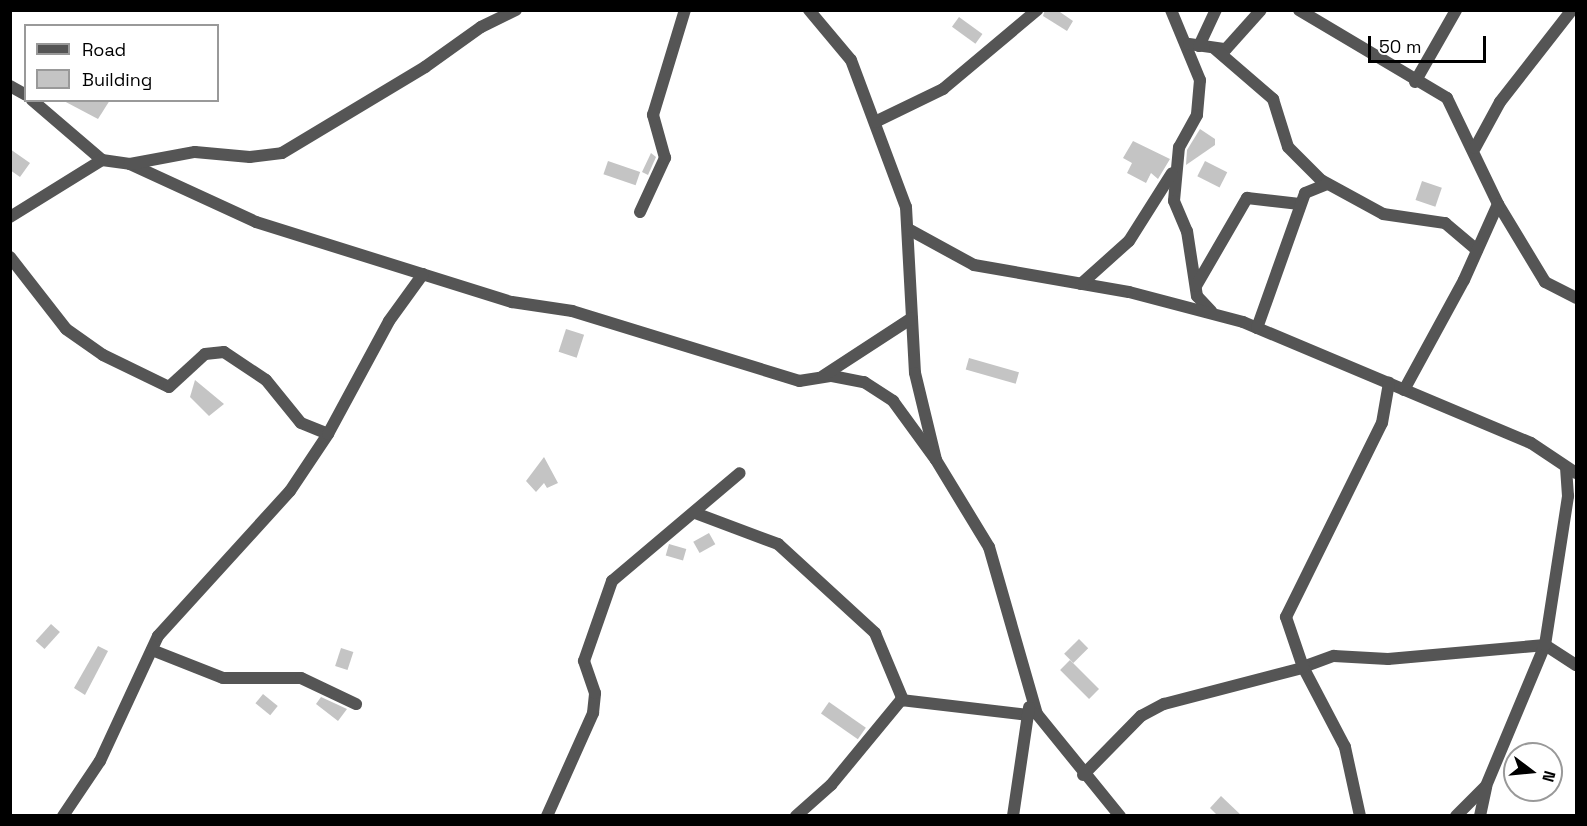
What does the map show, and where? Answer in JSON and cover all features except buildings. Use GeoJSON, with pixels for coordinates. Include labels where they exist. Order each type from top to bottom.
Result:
{"type":"FeatureCollection","features":[{"type":"Feature","properties":{"kind":"street"},"geometry":{"type":"LineString","coordinates":[[130,165],[195,152],[250,157],[282,153],[425,67],[481,27],[516,10]]}},
{"type":"Feature","properties":{"kind":"street"},"geometry":{"type":"LineString","coordinates":[[640,212],[665,158],[653,115],[685,10]]}},
{"type":"Feature","properties":{"kind":"street"},"geometry":{"type":"LineString","coordinates":[[809,10],[851,60],[875,122],[910,230],[915,373],[936,460]]}},
{"type":"Feature","properties":{"kind":"street"},"geometry":{"type":"LineString","coordinates":[[875,122],[943,89],[1037,10]]}},
{"type":"Feature","properties":{"kind":"street"},"geometry":{"type":"LineString","coordinates":[[1171,10],[1194,45],[1200,80],[1199,108],[1180,142],[1174,168],[1174,201],[1187,231],[1200,302],[1214,314]]}},
{"type":"Feature","properties":{"kind":"street"},"geometry":{"type":"LineString","coordinates":[[1194,45],[1216,10]]}},
{"type":"Feature","properties":{"kind":"street"},"geometry":{"type":"LineString","coordinates":[[1194,45],[1215,49],[1236,42],[1261,10]]}},
{"type":"Feature","properties":{"kind":"street"},"geometry":{"type":"LineString","coordinates":[[1299,10],[1415,82],[1447,98],[1474,148],[1498,204],[1545,282],[1576,298]]}},
{"type":"Feature","properties":{"kind":"street"},"geometry":{"type":"LineString","coordinates":[[1415,82],[1456,10]]}},
{"type":"Feature","properties":{"kind":"street"},"geometry":{"type":"LineString","coordinates":[[1474,148],[1500,102],[1572,10]]}},
{"type":"Feature","properties":{"kind":"street"},"geometry":{"type":"LineString","coordinates":[[1215,49],[1273,99],[1288,147],[1327,184],[1383,214],[1445,223],[1477,250]]}},
{"type":"Feature","properties":{"kind":"street"},"geometry":{"type":"LineString","coordinates":[[10,86],[24,94]]}},
{"type":"Feature","properties":{"kind":"street"},"geometry":{"type":"LineString","coordinates":[[34,102],[102,160],[130,165],[256,222],[512,302],[572,311],[799,381],[839,376],[870,385],[893,401],[936,460],[990,547],[1031,694],[1043,724],[1083,775],[1120,816]]}},
{"type":"Feature","properties":{"kind":"street"},"geometry":{"type":"LineString","coordinates":[[10,217],[102,160]]}},
{"type":"Feature","properties":{"kind":"street"},"geometry":{"type":"LineString","coordinates":[[1081,284],[1129,241],[1174,168]]}},
{"type":"Feature","properties":{"kind":"street"},"geometry":{"type":"LineString","coordinates":[[1257,328],[1305,193],[1327,184]]}},
{"type":"Feature","properties":{"kind":"street"},"geometry":{"type":"LineString","coordinates":[[1196,286],[1247,198],[1300,204]]}},
{"type":"Feature","properties":{"kind":"street"},"geometry":{"type":"LineString","coordinates":[[1404,390],[1477,250],[1498,204]]}},
{"type":"Feature","properties":{"kind":"street"},"geometry":{"type":"LineString","coordinates":[[910,230],[974,265],[1081,284],[1214,314],[1257,328],[1531,443],[1571,471],[1545,645],[1486,786],[1480,816]]}},
{"type":"Feature","properties":{"kind":"street"},"geometry":{"type":"LineString","coordinates":[[10,257],[66,329],[131,370],[169,387],[205,354],[224,352],[266,380],[301,423],[328,434]]}},
{"type":"Feature","properties":{"kind":"street"},"geometry":{"type":"LineString","coordinates":[[63,816],[100,761],[152,650],[175,613],[290,491],[328,434],[369,353],[423,274]]}},
{"type":"Feature","properties":{"kind":"street"},"geometry":{"type":"LineString","coordinates":[[816,380],[912,318]]}},
{"type":"Feature","properties":{"kind":"street"},"geometry":{"type":"LineString","coordinates":[[1360,816],[1346,747],[1287,627],[1288,608],[1382,423],[1389,383]]}},
{"type":"Feature","properties":{"kind":"street"},"geometry":{"type":"LineString","coordinates":[[547,816],[593,713],[595,693],[584,661],[604,595],[632,562],[695,513],[740,473]]}},
{"type":"Feature","properties":{"kind":"street"},"geometry":{"type":"LineString","coordinates":[[695,513],[778,544],[875,633],[903,700]]}},
{"type":"Feature","properties":{"kind":"street"},"geometry":{"type":"LineString","coordinates":[[1083,775],[1141,716],[1164,704],[1305,667],[1334,656],[1421,658],[1545,645],[1576,665]]}},
{"type":"Feature","properties":{"kind":"street"},"geometry":{"type":"LineString","coordinates":[[152,650],[223,678],[301,678],[356,704]]}},
{"type":"Feature","properties":{"kind":"street"},"geometry":{"type":"LineString","coordinates":[[1013,816],[1031,694]]}},
{"type":"Feature","properties":{"kind":"street"},"geometry":{"type":"LineString","coordinates":[[903,700],[1028,715]]}},
{"type":"Feature","properties":{"kind":"street"},"geometry":{"type":"LineString","coordinates":[[796,816],[831,785],[903,700]]}},
{"type":"Feature","properties":{"kind":"street"},"geometry":{"type":"LineString","coordinates":[[1456,816],[1486,786]]}}]}
